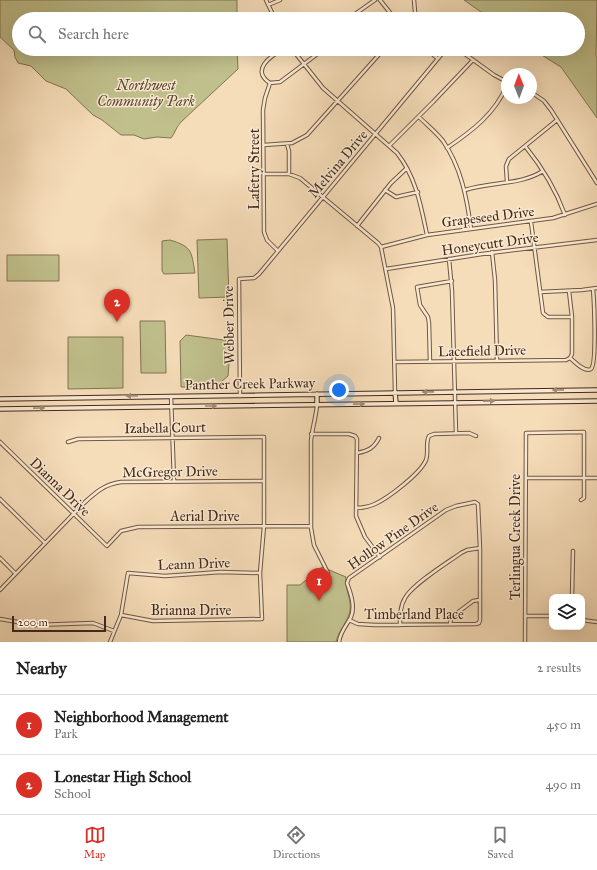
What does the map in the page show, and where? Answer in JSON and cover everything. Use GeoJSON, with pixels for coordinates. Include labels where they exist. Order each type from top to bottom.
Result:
{"type":"FeatureCollection","features":[{"type":"Feature","properties":{"kind":"main road","name":"Panther Creek Parkway"},"geometry":{"type":"LineString","coordinates":[[0,399],[597,390]]}},
{"type":"Feature","properties":{"kind":"main road"},"geometry":{"type":"LineString","coordinates":[[395,392],[396,403]]}},
{"type":"Feature","properties":{"kind":"main road"},"geometry":{"type":"LineString","coordinates":[[317,394],[317,405]]}},
{"type":"Feature","properties":{"kind":"main road"},"geometry":{"type":"LineString","coordinates":[[65,397],[65,407]]}},
{"type":"Feature","properties":{"kind":"main road","name":"Panther Creek Parkway"},"geometry":{"type":"LineString","coordinates":[[0,409],[597,401]]}},
{"type":"Feature","properties":{"kind":"street"},"geometry":{"type":"LineString","coordinates":[[266,0],[272,12]]}},
{"type":"Feature","properties":{"kind":"street"},"geometry":{"type":"LineString","coordinates":[[268,5],[280,0]]}},
{"type":"Feature","properties":{"kind":"street"},"geometry":{"type":"LineString","coordinates":[[358,12],[375,0]]}},
{"type":"Feature","properties":{"kind":"street"},"geometry":{"type":"LineString","coordinates":[[380,0],[389,12]]}},
{"type":"Feature","properties":{"kind":"street"},"geometry":{"type":"LineString","coordinates":[[414,0],[415,12]]}},
{"type":"Feature","properties":{"kind":"street"},"geometry":{"type":"LineString","coordinates":[[272,56],[263,66],[262,72],[270,83],[280,82],[315,56]]}},
{"type":"Feature","properties":{"kind":"street"},"geometry":{"type":"LineString","coordinates":[[297,56],[323,88],[397,153],[407,168],[418,192],[427,235]]}},
{"type":"Feature","properties":{"kind":"street"},"geometry":{"type":"LineString","coordinates":[[264,145],[288,144],[307,135],[378,56]]}},
{"type":"Feature","properties":{"kind":"street"},"geometry":{"type":"LineString","coordinates":[[468,56],[501,79]]}},
{"type":"Feature","properties":{"kind":"street","name":"Melvina Drive"},"geometry":{"type":"LineString","coordinates":[[239,279],[257,276],[438,58]]}},
{"type":"Feature","properties":{"kind":"street"},"geometry":{"type":"LineString","coordinates":[[389,146],[473,60]]}},
{"type":"Feature","properties":{"kind":"street","name":"Lafetry Street"},"geometry":{"type":"LineString","coordinates":[[270,83],[264,102],[264,232],[267,240],[278,251]]}},
{"type":"Feature","properties":{"kind":"street"},"geometry":{"type":"LineString","coordinates":[[537,96],[544,101],[597,183]]}},
{"type":"Feature","properties":{"kind":"street"},"geometry":{"type":"LineString","coordinates":[[447,148],[472,130],[489,115],[501,99]]}},
{"type":"Feature","properties":{"kind":"street"},"geometry":{"type":"LineString","coordinates":[[419,117],[437,134],[447,148],[458,170],[465,190],[471,229]]}},
{"type":"Feature","properties":{"kind":"street"},"geometry":{"type":"LineString","coordinates":[[507,182],[507,162],[512,156],[557,120]]}},
{"type":"Feature","properties":{"kind":"street"},"geometry":{"type":"LineString","coordinates":[[288,144],[289,174]]}},
{"type":"Feature","properties":{"kind":"street"},"geometry":{"type":"LineString","coordinates":[[525,146],[543,171],[558,196],[565,215]]}},
{"type":"Feature","properties":{"kind":"street"},"geometry":{"type":"LineString","coordinates":[[357,226],[395,178],[407,168]]}},
{"type":"Feature","properties":{"kind":"street"},"geometry":{"type":"LineString","coordinates":[[465,190],[476,186],[530,178],[543,171]]}},
{"type":"Feature","properties":{"kind":"street"},"geometry":{"type":"LineString","coordinates":[[264,174],[289,174],[300,178],[378,243],[381,248],[386,269],[393,308],[395,392]]}},
{"type":"Feature","properties":{"kind":"street"},"geometry":{"type":"LineString","coordinates":[[385,190],[396,197],[418,192]]}},
{"type":"Feature","properties":{"kind":"street","name":"Grapeseed Drive"},"geometry":{"type":"LineString","coordinates":[[381,248],[427,235],[545,220],[597,204]]}},
{"type":"Feature","properties":{"kind":"street"},"geometry":{"type":"LineString","coordinates":[[531,222],[542,310],[544,315],[548,317],[572,317]]}},
{"type":"Feature","properties":{"kind":"street","name":"Honeycutt Drive"},"geometry":{"type":"LineString","coordinates":[[386,269],[492,252],[597,240]]}},
{"type":"Feature","properties":{"kind":"street"},"geometry":{"type":"LineString","coordinates":[[492,252],[495,280],[497,361]]}},
{"type":"Feature","properties":{"kind":"street"},"geometry":{"type":"LineString","coordinates":[[449,259],[452,282],[456,433]]}},
{"type":"Feature","properties":{"kind":"street","name":"Webber Drive"},"geometry":{"type":"LineString","coordinates":[[239,279],[240,396]]}},
{"type":"Feature","properties":{"kind":"street"},"geometry":{"type":"LineString","coordinates":[[430,362],[428,317],[420,305],[417,287],[452,282]]}},
{"type":"Feature","properties":{"kind":"street"},"geometry":{"type":"LineString","coordinates":[[540,292],[597,288]]}},
{"type":"Feature","properties":{"kind":"street"},"geometry":{"type":"LineString","coordinates":[[569,291],[572,317],[572,354],[570,358],[579,366],[588,370],[592,369],[594,366],[596,354],[592,289]]}},
{"type":"Feature","properties":{"kind":"street","name":"Lacefield Drive"},"geometry":{"type":"LineString","coordinates":[[394,362],[566,360],[570,358]]}},
{"type":"Feature","properties":{"kind":"street"},"geometry":{"type":"LineString","coordinates":[[171,396],[174,481]]}},
{"type":"Feature","properties":{"kind":"street"},"geometry":{"type":"LineString","coordinates":[[317,405],[316,417],[311,434],[311,526],[314,545],[328,573]]}},
{"type":"Feature","properties":{"kind":"street","name":"Terlingua Creek Drive"},"geometry":{"type":"LineString","coordinates":[[525,642],[526,433],[584,432],[584,478]]}},
{"type":"Feature","properties":{"kind":"street"},"geometry":{"type":"LineString","coordinates":[[356,508],[376,504],[417,473],[422,468],[427,458],[427,439],[429,436],[434,434],[456,433],[469,433],[476,436]]}},
{"type":"Feature","properties":{"kind":"street"},"geometry":{"type":"LineString","coordinates":[[311,434],[349,434],[357,439],[356,516],[365,537],[380,557]]}},
{"type":"Feature","properties":{"kind":"street","name":"Izabella Court"},"geometry":{"type":"LineString","coordinates":[[68,442],[78,439],[264,436],[264,481]]}},
{"type":"Feature","properties":{"kind":"street"},"geometry":{"type":"LineString","coordinates":[[357,453],[367,451],[376,446],[379,438]]}},
{"type":"Feature","properties":{"kind":"street","name":"Dianna Drive"},"geometry":{"type":"LineString","coordinates":[[0,442],[107,546]]}},
{"type":"Feature","properties":{"kind":"street"},"geometry":{"type":"LineString","coordinates":[[526,478],[597,478]]}},
{"type":"Feature","properties":{"kind":"street"},"geometry":{"type":"LineString","coordinates":[[581,500],[584,498],[584,478]]}},
{"type":"Feature","properties":{"kind":"street"},"geometry":{"type":"LineString","coordinates":[[260,573],[264,526],[264,481]]}},
{"type":"Feature","properties":{"kind":"street","name":"McGregor Drive"},"geometry":{"type":"LineString","coordinates":[[0,590],[96,491],[109,484],[121,482],[264,481]]}},
{"type":"Feature","properties":{"kind":"street"},"geometry":{"type":"LineString","coordinates":[[0,499],[45,543]]}},
{"type":"Feature","properties":{"kind":"street","name":"Hollow Pine Drive"},"geometry":{"type":"LineString","coordinates":[[349,620],[353,606],[347,583],[349,578],[446,510],[475,502],[478,504],[480,548]]}},
{"type":"Feature","properties":{"kind":"street","name":"Aerial Drive"},"geometry":{"type":"LineString","coordinates":[[107,546],[121,531],[138,527],[311,526]]}},
{"type":"Feature","properties":{"kind":"street"},"geometry":{"type":"LineString","coordinates":[[400,625],[401,610],[405,598],[413,588],[461,553],[467,550],[480,548],[479,600],[473,601],[453,616],[450,624]]}},
{"type":"Feature","properties":{"kind":"street"},"geometry":{"type":"LineString","coordinates":[[572,594],[573,551]]}},
{"type":"Feature","properties":{"kind":"street"},"geometry":{"type":"LineString","coordinates":[[0,558],[15,574]]}},
{"type":"Feature","properties":{"kind":"street","name":"Leann Drive"},"geometry":{"type":"LineString","coordinates":[[121,615],[128,573],[165,576],[221,572],[260,573]]}},
{"type":"Feature","properties":{"kind":"street","name":"Brianna Drive"},"geometry":{"type":"LineString","coordinates":[[121,615],[154,621],[262,619],[260,573]]}},
{"type":"Feature","properties":{"kind":"street","name":"Timberland Place"},"geometry":{"type":"LineString","coordinates":[[349,620],[358,624],[476,624],[479,623],[480,620],[479,600]]}},
{"type":"Feature","properties":{"kind":"street"},"geometry":{"type":"LineString","coordinates":[[110,642],[121,615]]}},
{"type":"Feature","properties":{"kind":"street"},"geometry":{"type":"LineString","coordinates":[[525,616],[549,616]]}},
{"type":"Feature","properties":{"kind":"street"},"geometry":{"type":"LineString","coordinates":[[0,619],[35,625],[93,623],[114,631]]}},
{"type":"Feature","properties":{"kind":"street"},"geometry":{"type":"LineString","coordinates":[[339,642],[349,620]]}},
{"type":"Feature","properties":{"kind":"street"},"geometry":{"type":"LineString","coordinates":[[585,620],[597,622]]}},
{"type":"Feature","properties":{"kind":"green space","name":"Northwest Community Park"},"geometry":{"type":"Polygon","coordinates":[[[0,0],[237,0],[237,12],[12,12],[12,48],[0,37],[0,0]]]}},
{"type":"Feature","properties":{"kind":"green space"},"geometry":{"type":"Polygon","coordinates":[[[464,0],[597,0],[597,118],[561,67],[543,56],[585,56],[585,12],[481,12],[464,0]]]}},
{"type":"Feature","properties":{"kind":"green space","name":"Northwest Community Park"},"geometry":{"type":"Polygon","coordinates":[[[237,56],[238,69],[178,125],[171,138],[157,137],[144,139],[134,135],[121,135],[93,115],[66,89],[46,81],[31,66],[18,63],[15,57],[237,56]]]}},
{"type":"Feature","properties":{"kind":"green space"},"geometry":{"type":"Polygon","coordinates":[[[227,239],[229,297],[199,298],[197,240],[227,239]]]}},
{"type":"Feature","properties":{"kind":"green space"},"geometry":{"type":"Polygon","coordinates":[[[170,240],[183,245],[190,251],[195,273],[164,274],[162,271],[162,241],[170,240]]]}},
{"type":"Feature","properties":{"kind":"green space"},"geometry":{"type":"Polygon","coordinates":[[[7,255],[59,255],[59,281],[7,281],[7,255]]]}},
{"type":"Feature","properties":{"kind":"green space"},"geometry":{"type":"Polygon","coordinates":[[[140,321],[165,321],[166,373],[141,373],[140,321]]]}},
{"type":"Feature","properties":{"kind":"green space"},"geometry":{"type":"Polygon","coordinates":[[[186,335],[231,341],[228,376],[215,387],[181,387],[180,341],[186,335]]]}},
{"type":"Feature","properties":{"kind":"green space"},"geometry":{"type":"Polygon","coordinates":[[[68,337],[123,337],[123,388],[68,389],[68,337]]]}},
{"type":"Feature","properties":{"kind":"green space"},"geometry":{"type":"Polygon","coordinates":[[[322,567],[346,577],[350,607],[347,619],[336,642],[287,642],[287,585],[300,585],[322,567]]]}},
{"type":"Feature","properties":{"kind":"place","name":"Lonestar High School"},"geometry":{"type":"Point","coordinates":[117,322]}},
{"type":"Feature","properties":{"kind":"place","name":"Neighborhood Management"},"geometry":{"type":"Point","coordinates":[319,601]}}]}
